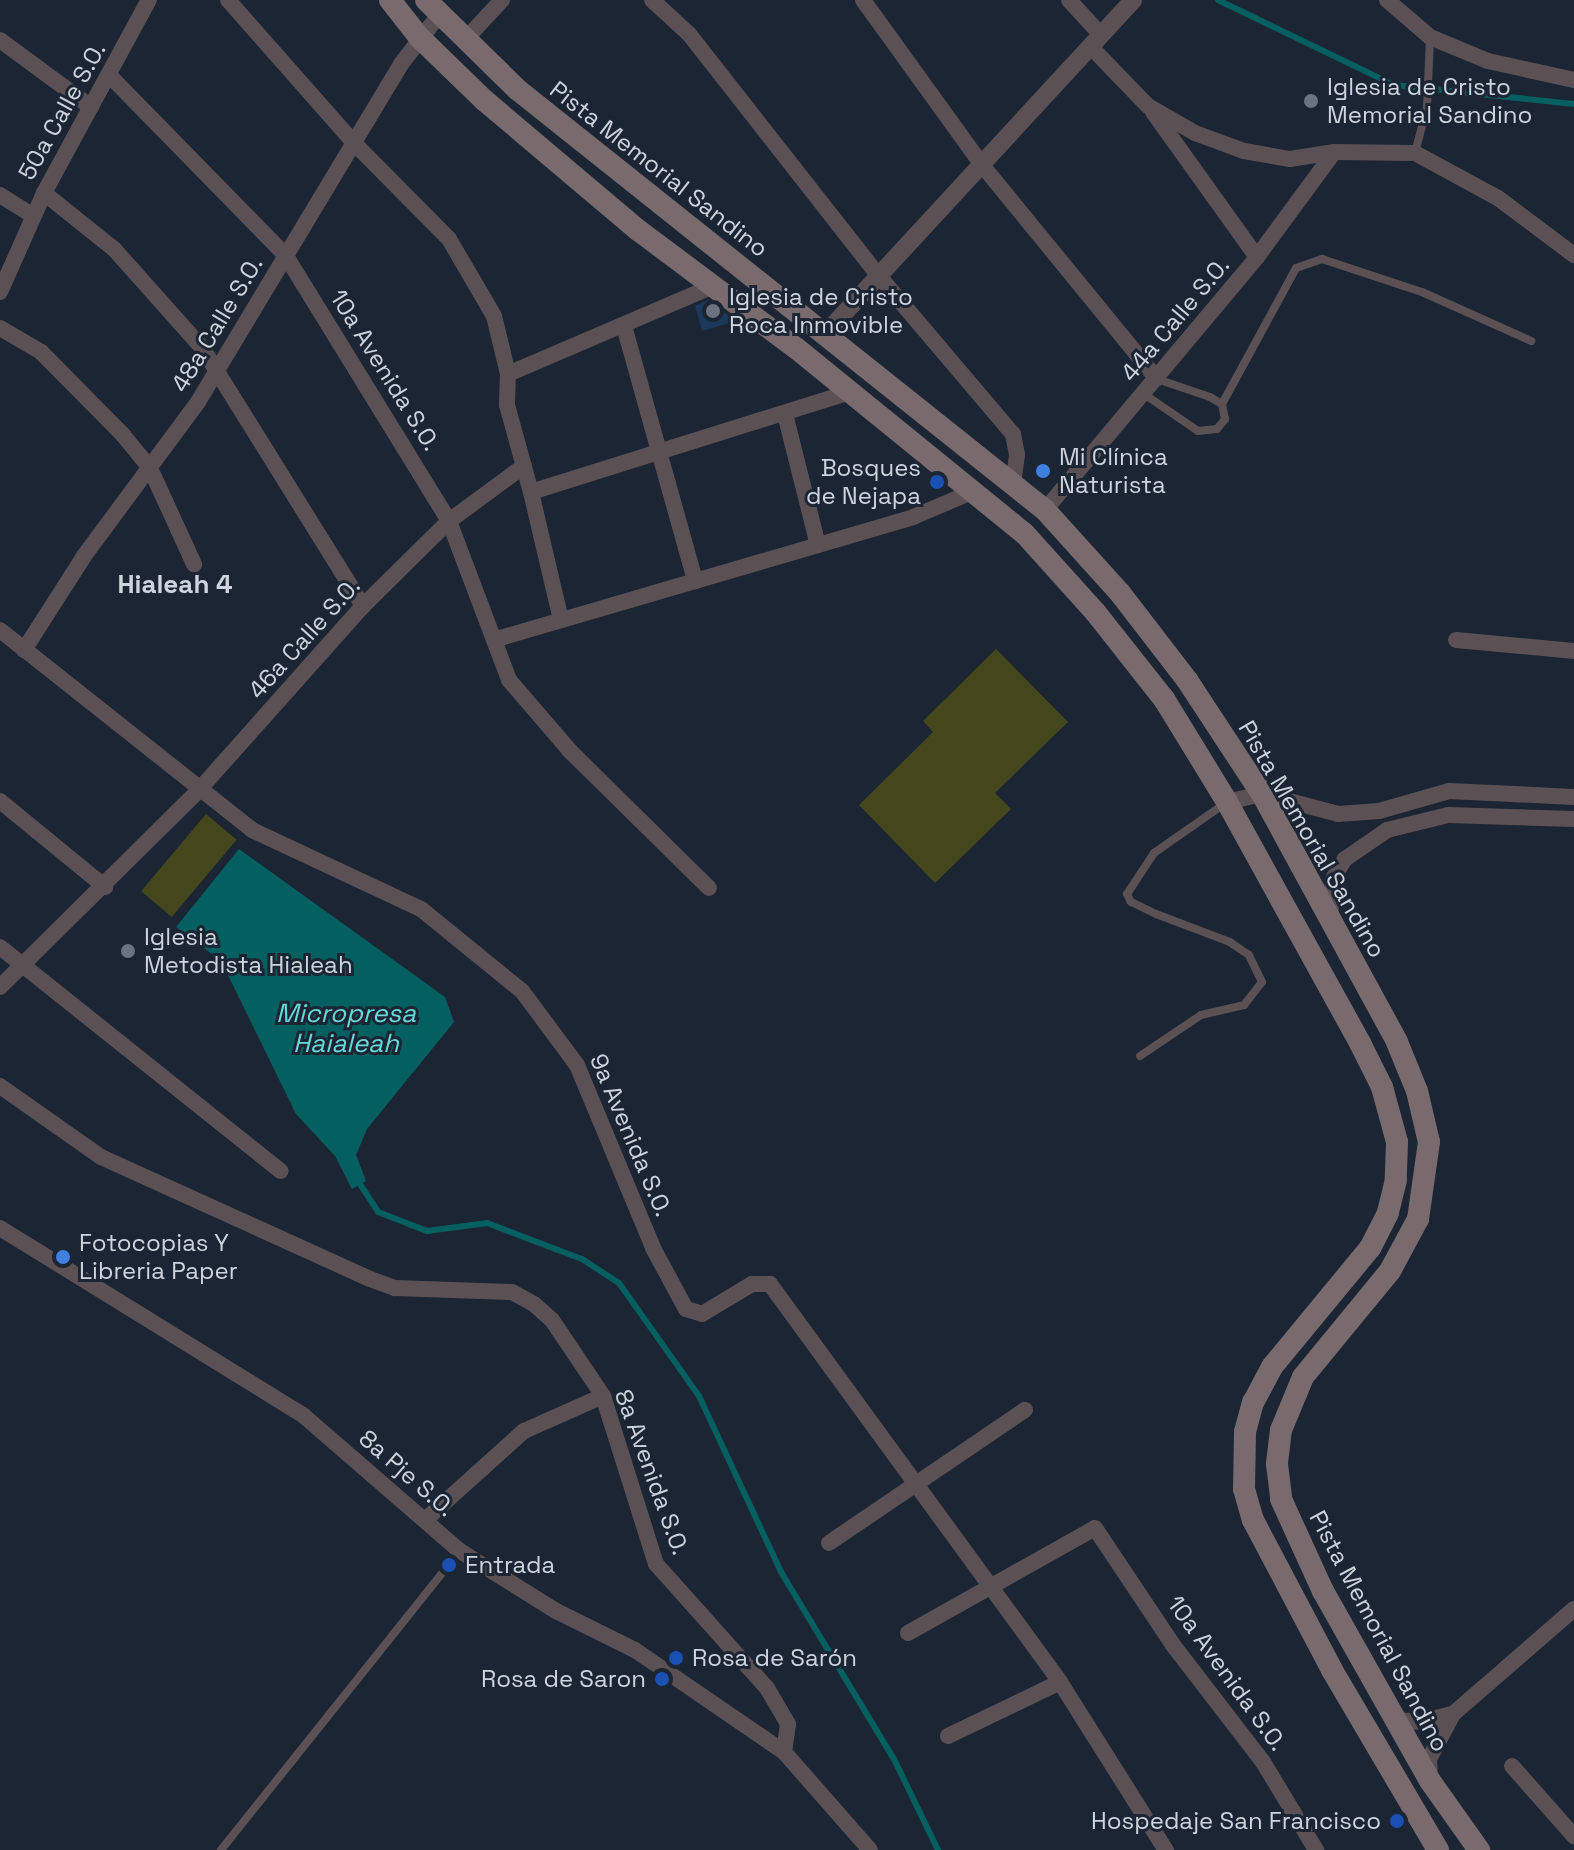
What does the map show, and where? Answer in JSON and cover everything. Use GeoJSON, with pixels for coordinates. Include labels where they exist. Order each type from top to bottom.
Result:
{"type":"FeatureCollection","features":[{"type":"Feature","properties":{"kind":"main road"},"geometry":{"type":"LineString","coordinates":[[390,0],[419,37],[507,120],[1024,533],[1096,613],[1164,699],[1227,802],[1360,1043],[1382,1087],[1397,1142],[1396,1180],[1388,1213],[1370,1248],[1272,1367],[1253,1402],[1245,1432],[1244,1489],[1253,1520],[1318,1643],[1438,1850]]}},
{"type":"Feature","properties":{"kind":"main road","name":"Pista Memorial Sandino"},"geometry":{"type":"LineString","coordinates":[[432,8],[464,41],[575,137],[826,333],[1045,510],[1120,593],[1187,680],[1262,794],[1397,1042],[1417,1091],[1429,1142],[1427,1183],[1418,1219],[1390,1271],[1303,1377],[1281,1430],[1277,1464],[1281,1499],[1295,1534],[1430,1781],[1479,1850]]}},
{"type":"Feature","properties":{"kind":"street"},"geometry":{"type":"LineString","coordinates":[[228,0],[353,142],[449,239],[494,316],[508,374],[507,405],[561,620]]}},
{"type":"Feature","properties":{"kind":"street"},"geometry":{"type":"LineString","coordinates":[[464,41],[502,0]]}},
{"type":"Feature","properties":{"kind":"street"},"geometry":{"type":"LineString","coordinates":[[652,0],[689,34],[878,275],[1013,434],[1017,455],[1013,484]]}},
{"type":"Feature","properties":{"kind":"street"},"geometry":{"type":"LineString","coordinates":[[863,0],[982,165],[1157,379]]}},
{"type":"Feature","properties":{"kind":"street"},"geometry":{"type":"LineString","coordinates":[[1069,0],[1095,40],[1148,106],[1257,257]]}},
{"type":"Feature","properties":{"kind":"street"},"geometry":{"type":"LineString","coordinates":[[826,333],[1133,0]]}},
{"type":"Feature","properties":{"kind":"street"},"geometry":{"type":"LineString","coordinates":[[1387,0],[1430,37],[1488,61],[1574,80]]}},
{"type":"Feature","properties":{"kind":"street","name":"50a Calle S.O."},"geometry":{"type":"LineString","coordinates":[[0,292],[44,193],[109,75],[143,3]]}},
{"type":"Feature","properties":{"kind":"street","name":"48a Calle S.O."},"geometry":{"type":"LineString","coordinates":[[24,650],[84,556],[150,468],[215,373],[419,37],[432,8]]}},
{"type":"Feature","properties":{"kind":"street"},"geometry":{"type":"LineString","coordinates":[[0,40],[91,107]]}},
{"type":"Feature","properties":{"kind":"street","name":"10a Avenida S.O."},"geometry":{"type":"LineString","coordinates":[[109,75],[286,256],[449,521],[497,639],[509,680],[570,751],[709,888]]}},
{"type":"Feature","properties":{"kind":"street"},"geometry":{"type":"LineString","coordinates":[[1148,106],[1195,133],[1244,151],[1290,159],[1334,152],[1415,153],[1498,198],[1574,255]]}},
{"type":"Feature","properties":{"kind":"street","name":"44a Calle S.O."},"geometry":{"type":"LineString","coordinates":[[1045,510],[1257,257],[1334,152]]}},
{"type":"Feature","properties":{"kind":"street"},"geometry":{"type":"LineString","coordinates":[[44,193],[114,249],[203,349],[215,373],[363,606]]}},
{"type":"Feature","properties":{"kind":"street"},"geometry":{"type":"LineString","coordinates":[[0,195],[33,216]]}},
{"type":"Feature","properties":{"kind":"street"},"geometry":{"type":"LineString","coordinates":[[508,374],[713,286]]}},
{"type":"Feature","properties":{"kind":"street"},"geometry":{"type":"LineString","coordinates":[[624,326],[695,581]]}},
{"type":"Feature","properties":{"kind":"street"},"geometry":{"type":"LineString","coordinates":[[0,328],[41,352],[150,468],[194,564]]}},
{"type":"Feature","properties":{"kind":"street"},"geometry":{"type":"LineString","coordinates":[[531,492],[851,392]]}},
{"type":"Feature","properties":{"kind":"street"},"geometry":{"type":"LineString","coordinates":[[785,414],[818,545]]}},
{"type":"Feature","properties":{"kind":"street","name":"46a Calle S.O."},"geometry":{"type":"LineString","coordinates":[[0,987],[105,887],[198,791],[363,606],[449,521],[524,466]]}},
{"type":"Feature","properties":{"kind":"street"},"geometry":{"type":"LineString","coordinates":[[497,639],[913,517],[972,492]]}},
{"type":"Feature","properties":{"kind":"street","name":"9a Avenida S.O."},"geometry":{"type":"LineString","coordinates":[[0,630],[198,791],[252,830],[421,909],[522,991],[577,1065],[653,1248],[686,1309],[702,1314],[726,1303],[752,1284],[770,1284],[913,1485]]}},
{"type":"Feature","properties":{"kind":"street"},"geometry":{"type":"LineString","coordinates":[[1456,640],[1574,651]]}},
{"type":"Feature","properties":{"kind":"street"},"geometry":{"type":"LineString","coordinates":[[1227,802],[1262,794],[1338,814],[1379,811],[1449,791],[1574,797]]}},
{"type":"Feature","properties":{"kind":"street"},"geometry":{"type":"LineString","coordinates":[[0,801],[105,887]]}},
{"type":"Feature","properties":{"kind":"street"},"geometry":{"type":"LineString","coordinates":[[1379,811],[1387,830]]}},
{"type":"Feature","properties":{"kind":"street"},"geometry":{"type":"LineString","coordinates":[[1330,917],[1334,877],[1345,859],[1387,830],[1448,815],[1574,819]]}},
{"type":"Feature","properties":{"kind":"street"},"geometry":{"type":"LineString","coordinates":[[0,947],[281,1171]]}},
{"type":"Feature","properties":{"kind":"street","name":"8a Avenida S.O."},"geometry":{"type":"LineString","coordinates":[[0,1086],[115,1164],[370,1279],[395,1288],[512,1292],[552,1320],[603,1396],[656,1564],[767,1688],[788,1724],[784,1752]]}},
{"type":"Feature","properties":{"kind":"street","name":"8a Pje S.O."},"geometry":{"type":"LineString","coordinates":[[0,1228],[304,1416],[460,1551],[556,1611],[635,1650],[784,1752]]}},
{"type":"Feature","properties":{"kind":"street"},"geometry":{"type":"LineString","coordinates":[[425,1520],[524,1431],[603,1396]]}},
{"type":"Feature","properties":{"kind":"street"},"geometry":{"type":"LineString","coordinates":[[829,1543],[1025,1410]]}},
{"type":"Feature","properties":{"kind":"street"},"geometry":{"type":"LineString","coordinates":[[913,1485],[1060,1682],[1166,1850]]}},
{"type":"Feature","properties":{"kind":"street","name":"10a Avenida S.O."},"geometry":{"type":"LineString","coordinates":[[992,1588],[1095,1528],[1173,1645],[1263,1762],[1316,1850]]}},
{"type":"Feature","properties":{"kind":"street"},"geometry":{"type":"LineString","coordinates":[[908,1633],[992,1588]]}},
{"type":"Feature","properties":{"kind":"street"},"geometry":{"type":"LineString","coordinates":[[1430,1781],[1429,1759],[1453,1714],[1574,1609]]}},
{"type":"Feature","properties":{"kind":"street"},"geometry":{"type":"LineString","coordinates":[[948,1736],[1060,1682]]}},
{"type":"Feature","properties":{"kind":"street"},"geometry":{"type":"LineString","coordinates":[[1396,1720],[1420,1722],[1453,1714]]}},
{"type":"Feature","properties":{"kind":"street"},"geometry":{"type":"LineString","coordinates":[[784,1752],[865,1848]]}},
{"type":"Feature","properties":{"kind":"street"},"geometry":{"type":"LineString","coordinates":[[1512,1766],[1574,1836]]}},
{"type":"Feature","properties":{"kind":"lane"},"geometry":{"type":"LineString","coordinates":[[1415,153],[1427,107],[1430,37]]}},
{"type":"Feature","properties":{"kind":"lane"},"geometry":{"type":"LineString","coordinates":[[1144,394],[1183,425],[1208,432],[1225,419],[1222,404],[1296,268],[1322,259],[1422,292],[1531,341]]}},
{"type":"Feature","properties":{"kind":"lane"},"geometry":{"type":"LineString","coordinates":[[1157,379],[1222,404]]}},
{"type":"Feature","properties":{"kind":"lane"},"geometry":{"type":"LineString","coordinates":[[1140,1056],[1201,1015],[1244,1005],[1262,982],[1249,955],[1230,942],[1156,914],[1131,902],[1127,894],[1154,853],[1227,802]]}},
{"type":"Feature","properties":{"kind":"lane"},"geometry":{"type":"LineString","coordinates":[[221,1850],[460,1551]]}},
{"type":"Feature","properties":{"kind":"shaded area"},"geometry":{"type":"Polygon","coordinates":[[[996,649],[1068,722],[995,793],[1011,809],[935,883],[859,805],[933,732],[923,721],[996,649]]]}},
{"type":"Feature","properties":{"kind":"shaded area"},"geometry":{"type":"Polygon","coordinates":[[[206,814],[237,840],[172,917],[141,891],[206,814]]]}},
{"type":"Feature","properties":{"kind":"water","name":"Micropresa Haialeah"},"geometry":{"type":"Polygon","coordinates":[[[239,849],[445,997],[454,1022],[367,1129],[356,1155],[366,1181],[352,1189],[335,1156],[296,1114],[221,961],[176,927],[239,849]]]}},
{"type":"Feature","properties":{"kind":"building","name":"Iglesia de Cristo Roca Inmovible"},"geometry":{"type":"Polygon","coordinates":[[[708,300],[736,321],[702,331],[695,306],[708,300]]]}},
{"type":"Feature","properties":{"kind":"waterway"},"geometry":{"type":"LineString","coordinates":[[1218,0],[1394,85],[1574,104]]}},
{"type":"Feature","properties":{"kind":"waterway"},"geometry":{"type":"LineString","coordinates":[[360,1184],[378,1212],[427,1231],[487,1223],[582,1259],[619,1283],[699,1396],[781,1572],[894,1759],[938,1850]]}},
{"type":"Feature","properties":{"kind":"place","name":"Iglesia de Cristo Memorial Sandino"},"geometry":{"type":"Point","coordinates":[1311,101]}},
{"type":"Feature","properties":{"kind":"place","name":"Iglesia de Cristo Roca Inmovible"},"geometry":{"type":"Point","coordinates":[713,311]}},
{"type":"Feature","properties":{"kind":"place","name":"Mi Clínica Naturista"},"geometry":{"type":"Point","coordinates":[1043,471]}},
{"type":"Feature","properties":{"kind":"place","name":"Bosques de Nejapa"},"geometry":{"type":"Point","coordinates":[937,482]}},
{"type":"Feature","properties":{"kind":"place","name":"Iglesia Metodista Hialeah"},"geometry":{"type":"Point","coordinates":[128,951]}},
{"type":"Feature","properties":{"kind":"place","name":"Fotocopias Y Libreria Paper"},"geometry":{"type":"Point","coordinates":[63,1257]}},
{"type":"Feature","properties":{"kind":"place","name":"Entrada"},"geometry":{"type":"Point","coordinates":[449,1565]}},
{"type":"Feature","properties":{"kind":"place","name":"Rosa de Sarón"},"geometry":{"type":"Point","coordinates":[676,1658]}},
{"type":"Feature","properties":{"kind":"place","name":"Rosa de Saron"},"geometry":{"type":"Point","coordinates":[662,1679]}},
{"type":"Feature","properties":{"kind":"place","name":"Hospedaje San Francisco"},"geometry":{"type":"Point","coordinates":[1397,1821]}},
{"type":"Feature","properties":{"kind":"district","name":"Hialeah 4"},"geometry":{"type":"Point","coordinates":[175,585]}}]}
